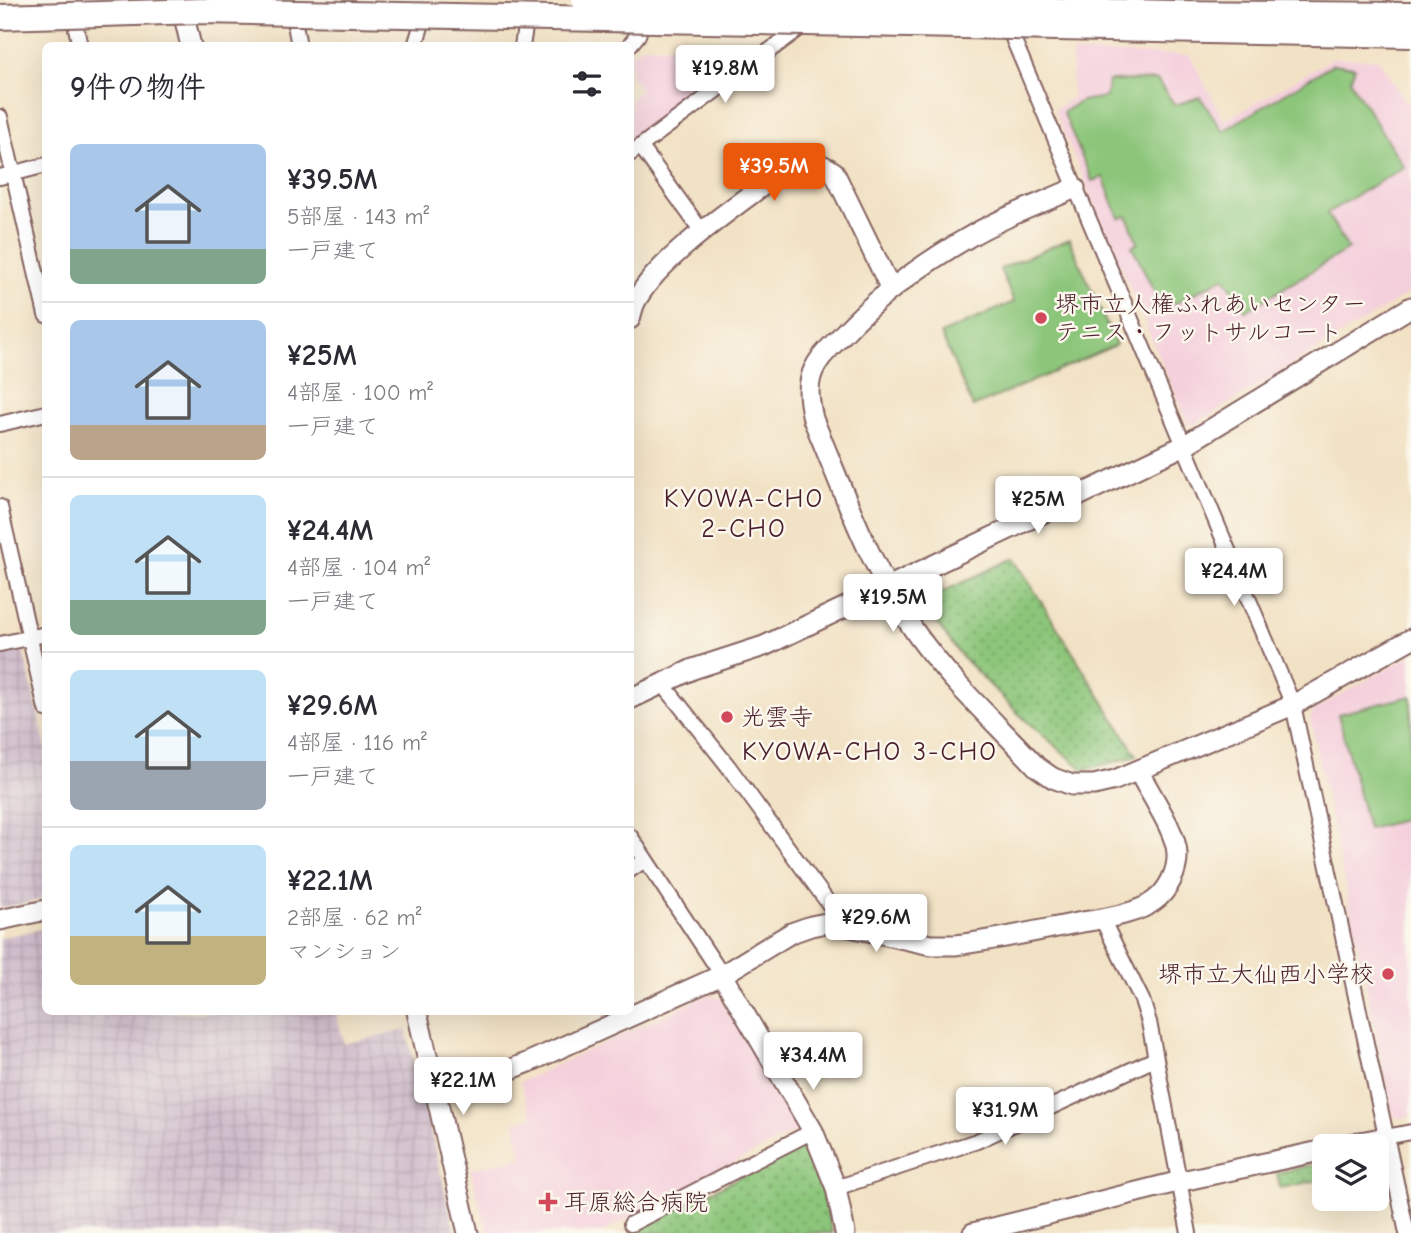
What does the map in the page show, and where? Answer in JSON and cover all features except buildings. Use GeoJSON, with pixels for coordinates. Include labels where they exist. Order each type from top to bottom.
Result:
{"type":"FeatureCollection","features":[{"type":"Feature","properties":{"kind":"highway"},"geometry":{"type":"LineString","coordinates":[[584,0],[1172,13],[1411,15]]}},
{"type":"Feature","properties":{"kind":"highway"},"geometry":{"type":"LineString","coordinates":[[0,17],[201,11],[1411,35]]}},
{"type":"Feature","properties":{"kind":"street"},"geometry":{"type":"LineString","coordinates":[[180,0],[190,42]]}},
{"type":"Feature","properties":{"kind":"street"},"geometry":{"type":"LineString","coordinates":[[996,0],[1293,705],[1385,1134]]}},
{"type":"Feature","properties":{"kind":"street"},"geometry":{"type":"LineString","coordinates":[[74,19],[79,42]]}},
{"type":"Feature","properties":{"kind":"street"},"geometry":{"type":"LineString","coordinates":[[294,19],[298,42]]}},
{"type":"Feature","properties":{"kind":"street"},"geometry":{"type":"LineString","coordinates":[[416,42],[423,20]]}},
{"type":"Feature","properties":{"kind":"street"},"geometry":{"type":"LineString","coordinates":[[523,42],[526,22]]}},
{"type":"Feature","properties":{"kind":"street"},"geometry":{"type":"LineString","coordinates":[[632,42],[642,24]]}},
{"type":"Feature","properties":{"kind":"street"},"geometry":{"type":"LineString","coordinates":[[703,233],[635,150],[800,28]]}},
{"type":"Feature","properties":{"kind":"street"},"geometry":{"type":"LineString","coordinates":[[0,117],[6,175],[42,301]]}},
{"type":"Feature","properties":{"kind":"street"},"geometry":{"type":"LineString","coordinates":[[634,307],[637,298],[650,281],[673,257],[786,168],[803,163],[816,163],[834,172],[891,289]]}},
{"type":"Feature","properties":{"kind":"street"},"geometry":{"type":"LineString","coordinates":[[6,175],[42,166]]}},
{"type":"Feature","properties":{"kind":"street"},"geometry":{"type":"LineString","coordinates":[[1075,188],[971,235],[891,289],[821,357],[811,376],[809,397],[813,419],[874,560],[926,646],[1037,767],[1053,778],[1072,785],[1086,786],[1139,772],[1293,705],[1411,639]]}},
{"type":"Feature","properties":{"kind":"street"},"geometry":{"type":"LineString","coordinates":[[634,697],[693,669],[764,646],[1185,445],[1411,307]]}},
{"type":"Feature","properties":{"kind":"street"},"geometry":{"type":"LineString","coordinates":[[0,424],[42,414]]}},
{"type":"Feature","properties":{"kind":"street"},"geometry":{"type":"LineString","coordinates":[[0,507],[42,691]]}},
{"type":"Feature","properties":{"kind":"street"},"geometry":{"type":"LineString","coordinates":[[0,644],[42,635]]}},
{"type":"Feature","properties":{"kind":"street"},"geometry":{"type":"LineString","coordinates":[[662,683],[728,766],[829,904]]}},
{"type":"Feature","properties":{"kind":"street"},"geometry":{"type":"LineString","coordinates":[[634,1014],[722,975],[791,933],[811,926],[834,924],[919,943],[955,945],[1102,919],[1153,902],[1163,893],[1177,864],[1177,852],[1174,839],[1139,772]]}},
{"type":"Feature","properties":{"kind":"street"},"geometry":{"type":"LineString","coordinates":[[634,842],[722,975],[813,1131],[836,1188],[845,1233]]}},
{"type":"Feature","properties":{"kind":"street"},"geometry":{"type":"LineString","coordinates":[[634,867],[645,860]]}},
{"type":"Feature","properties":{"kind":"street"},"geometry":{"type":"LineString","coordinates":[[0,920],[42,911]]}},
{"type":"Feature","properties":{"kind":"street"},"geometry":{"type":"LineString","coordinates":[[1102,919],[1142,1000],[1149,1022],[1177,1182],[1189,1233]]}},
{"type":"Feature","properties":{"kind":"street"},"geometry":{"type":"LineString","coordinates":[[418,1015],[468,1233]]}},
{"type":"Feature","properties":{"kind":"street"},"geometry":{"type":"LineString","coordinates":[[435,1085],[509,1070],[632,1015]]}},
{"type":"Feature","properties":{"kind":"street"},"geometry":{"type":"LineString","coordinates":[[836,1188],[977,1141],[1155,1059]]}},
{"type":"Feature","properties":{"kind":"street"},"geometry":{"type":"LineString","coordinates":[[631,1224],[813,1131]]}},
{"type":"Feature","properties":{"kind":"street"},"geometry":{"type":"LineString","coordinates":[[1389,1136],[1411,1132]]}},
{"type":"Feature","properties":{"kind":"street"},"geometry":{"type":"LineString","coordinates":[[1389,1151],[1407,1233]]}},
{"type":"Feature","properties":{"kind":"street"},"geometry":{"type":"LineString","coordinates":[[974,1233],[1177,1182],[1312,1153]]}},
{"type":"Feature","properties":{"kind":"shaded area"},"geometry":{"type":"Polygon","coordinates":[[[642,46],[722,48],[734,63],[733,70],[634,141],[634,96],[641,90],[634,80],[634,52],[642,46]]]}},
{"type":"Feature","properties":{"kind":"shaded area"},"geometry":{"type":"Polygon","coordinates":[[[1072,53],[1190,55],[1224,121],[1333,58],[1378,59],[1411,110],[1411,292],[1194,425],[1188,424],[1054,110],[1072,98],[1072,53]]]}},
{"type":"Feature","properties":{"kind":"shaded area"},"geometry":{"type":"Polygon","coordinates":[[[22,646],[42,731],[42,900],[0,908],[0,651],[22,646]]]}},
{"type":"Feature","properties":{"kind":"shaded area","name":"堺市立大仙西小学校"},"geometry":{"type":"Polygon","coordinates":[[[1411,655],[1411,1116],[1400,1119],[1393,1115],[1310,718],[1314,710],[1411,655]]]}},
{"type":"Feature","properties":{"kind":"shaded area"},"geometry":{"type":"Polygon","coordinates":[[[42,929],[42,1015],[337,1015],[344,1044],[406,1030],[455,1233],[0,1233],[0,938],[42,929]]]}},
{"type":"Feature","properties":{"kind":"shaded area"},"geometry":{"type":"Polygon","coordinates":[[[708,995],[720,998],[798,1130],[601,1233],[488,1233],[470,1169],[522,1157],[515,1122],[532,1117],[520,1082],[708,995]]]}},
{"type":"Feature","properties":{"kind":"green space"},"geometry":{"type":"Polygon","coordinates":[[[1333,64],[1355,67],[1350,81],[1404,167],[1327,213],[1348,249],[1246,311],[1224,277],[1175,304],[1156,296],[1132,246],[1138,243],[1127,216],[1119,218],[1103,177],[1092,181],[1063,112],[1081,101],[1106,97],[1108,81],[1157,80],[1175,105],[1200,97],[1223,131],[1333,64]]]}},
{"type":"Feature","properties":{"kind":"green space","name":"堺市立人権ふれあいセンター テニス・フットサルコート"},"geometry":{"type":"Polygon","coordinates":[[[1069,239],[1116,345],[973,407],[941,334],[1014,302],[1000,269],[1069,239]]]}},
{"type":"Feature","properties":{"kind":"green space"},"geometry":{"type":"Polygon","coordinates":[[[1014,558],[1137,756],[1084,770],[1025,720],[962,657],[921,602],[1014,558]]]}},
{"type":"Feature","properties":{"kind":"green space"},"geometry":{"type":"Polygon","coordinates":[[[1411,696],[1411,818],[1368,829],[1338,714],[1411,696]]]}},
{"type":"Feature","properties":{"kind":"green space"},"geometry":{"type":"Polygon","coordinates":[[[803,1144],[823,1193],[832,1233],[632,1233],[803,1144]]]}},
{"type":"Feature","properties":{"kind":"green space"},"geometry":{"type":"Polygon","coordinates":[[[1312,1165],[1312,1182],[1280,1188],[1277,1173],[1312,1165]]]}},
{"type":"Feature","properties":{"kind":"place","name":"堺市立人権ふれあいセンター テニス・フットサルコート"},"geometry":{"type":"Point","coordinates":[1041,318]}},
{"type":"Feature","properties":{"kind":"place","name":"光雲寺"},"geometry":{"type":"Point","coordinates":[727,717]}},
{"type":"Feature","properties":{"kind":"place","name":"堺市立大仙西小学校"},"geometry":{"type":"Point","coordinates":[1388,974]}},
{"type":"Feature","properties":{"kind":"place","name":"耳原総合病院"},"geometry":{"type":"Point","coordinates":[548,1202]}},
{"type":"Feature","properties":{"kind":"district","name":"KYOWA-CHO 2-CHO"},"geometry":{"type":"Point","coordinates":[744,514]}},
{"type":"Feature","properties":{"kind":"district","name":"KYOWA-CHO 3-CHO"},"geometry":{"type":"Point","coordinates":[870,752]}}]}
